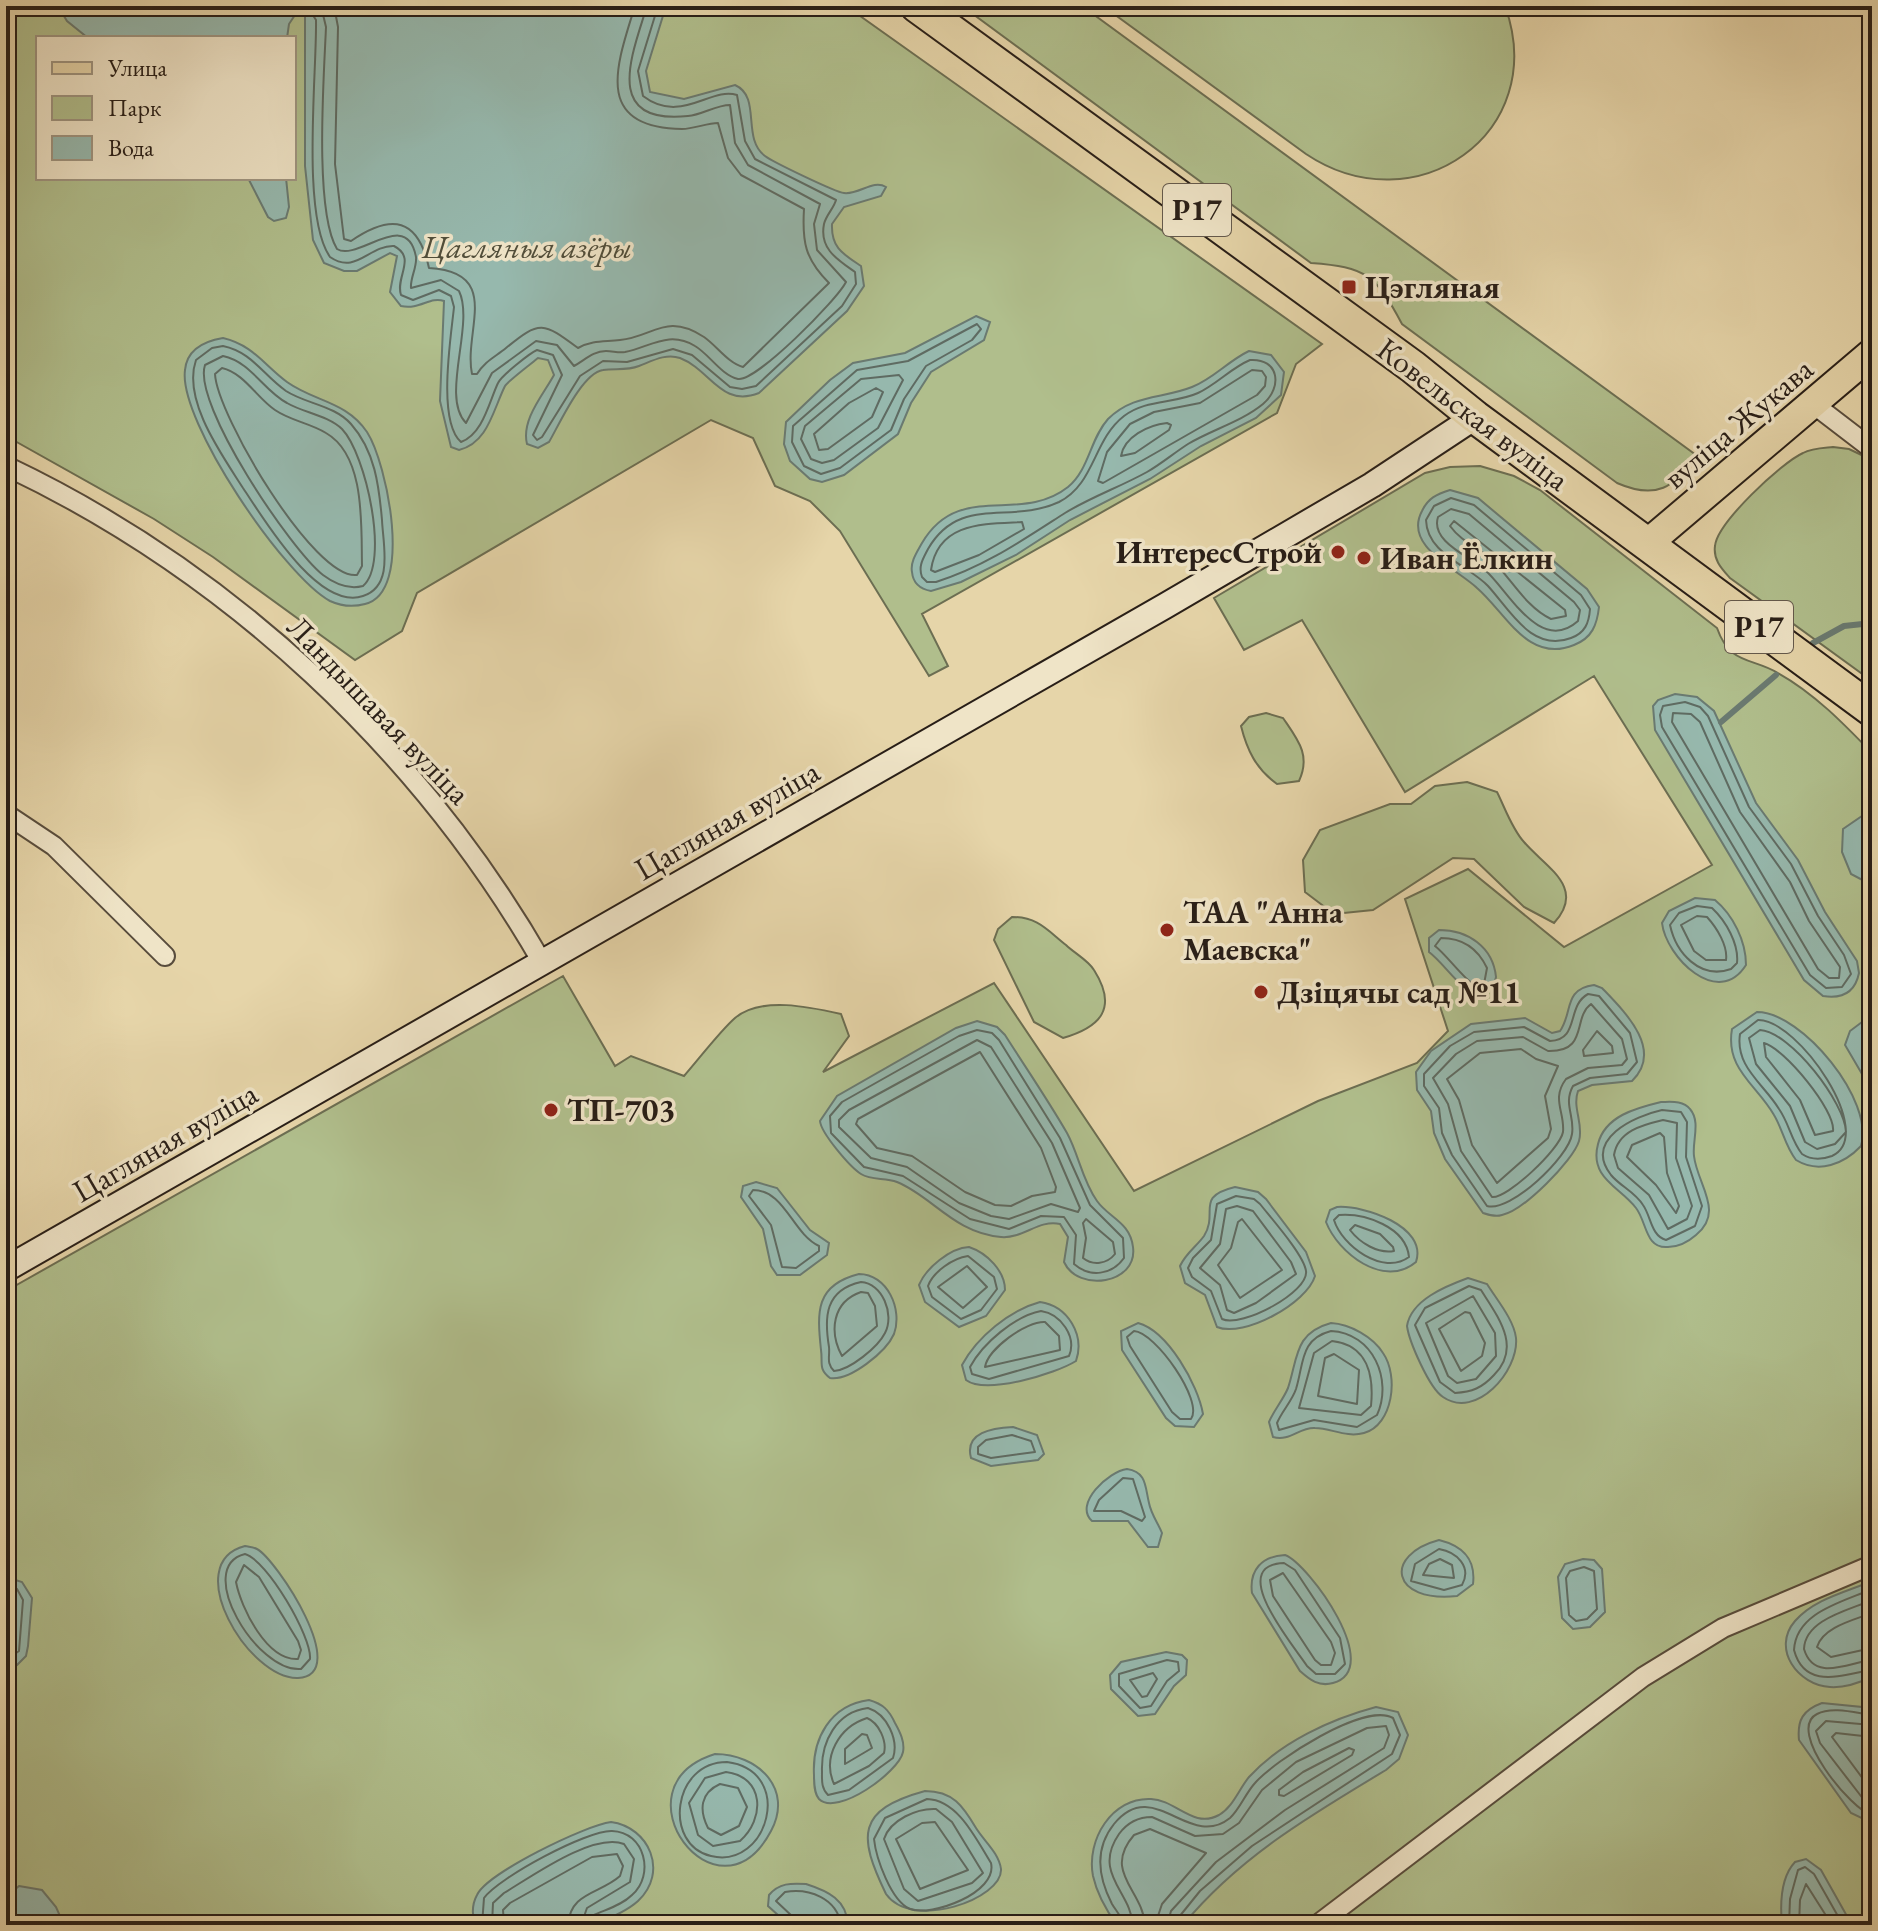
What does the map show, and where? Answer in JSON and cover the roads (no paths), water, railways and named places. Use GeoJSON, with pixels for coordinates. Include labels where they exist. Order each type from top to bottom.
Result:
{"type":"FeatureCollection","features":[{"type":"Feature","properties":{"kind":"highway","name":"Ковельская вуліца"},"geometry":{"type":"LineString","coordinates":[[917,6],[1401,359],[1872,710]]}},
{"type":"Feature","properties":{"kind":"main road","name":"вуліца Жукава"},"geometry":{"type":"LineString","coordinates":[[1647,544],[1872,353]]}},
{"type":"Feature","properties":{"kind":"street"},"geometry":{"type":"LineString","coordinates":[[1812,403],[1872,449]]}},
{"type":"Feature","properties":{"kind":"street","name":"Цагляная вуліца"},"geometry":{"type":"LineString","coordinates":[[6,1269],[543,964],[1372,485],[1475,417]]}},
{"type":"Feature","properties":{"kind":"street","name":"Ландышавая вуліца"},"geometry":{"type":"LineString","coordinates":[[6,466],[73,498],[178,563],[301,662],[435,806],[521,925],[543,964]]}},
{"type":"Feature","properties":{"kind":"street"},"geometry":{"type":"LineString","coordinates":[[6,814],[54,846],[165,956]]}},
{"type":"Feature","properties":{"kind":"street"},"geometry":{"type":"LineString","coordinates":[[1317,1925],[1643,1677],[1723,1628],[1872,1565]]}},
{"type":"Feature","properties":{"kind":"water"},"geometry":{"type":"Polygon","coordinates":[[[58,6],[666,6],[646,71],[650,92],[684,99],[735,85],[748,99],[754,139],[765,156],[844,193],[876,185],[886,187],[881,196],[844,207],[832,224],[836,245],[861,266],[864,286],[847,311],[759,393],[735,396],[725,392],[691,364],[670,356],[630,368],[603,370],[587,380],[549,442],[538,448],[527,444],[527,426],[554,375],[548,360],[538,358],[505,386],[493,415],[477,440],[459,450],[451,447],[440,401],[444,301],[401,306],[390,292],[397,256],[390,253],[357,271],[344,271],[324,263],[313,240],[305,166],[305,15],[297,12],[289,24],[287,36],[86,36],[67,21],[58,6]]]}},
{"type":"Feature","properties":{"kind":"water"},"geometry":{"type":"Polygon","coordinates":[[[249,180],[286,180],[289,207],[286,218],[274,221],[268,217],[249,180]]]}},
{"type":"Feature","properties":{"kind":"water"},"geometry":{"type":"Polygon","coordinates":[[[976,316],[990,322],[984,340],[931,372],[911,403],[898,434],[844,475],[822,482],[810,479],[790,461],[784,444],[786,422],[830,380],[853,363],[905,353],[976,316]]]}},
{"type":"Feature","properties":{"kind":"water"},"geometry":{"type":"Polygon","coordinates":[[[223,338],[242,345],[298,389],[350,414],[367,432],[375,448],[388,497],[392,552],[389,576],[380,594],[365,604],[348,606],[334,603],[311,586],[262,531],[216,459],[187,394],[185,370],[193,351],[210,341],[223,338]]]}},
{"type":"Feature","properties":{"kind":"water"},"geometry":{"type":"Polygon","coordinates":[[[1249,351],[1271,355],[1284,372],[1281,395],[1256,418],[1201,446],[1150,479],[1070,520],[1016,555],[961,582],[931,591],[916,582],[912,572],[913,561],[937,524],[954,513],[972,508],[1030,503],[1049,498],[1075,480],[1102,427],[1118,411],[1138,401],[1200,384],[1249,351]]]}},
{"type":"Feature","properties":{"kind":"water"},"geometry":{"type":"Polygon","coordinates":[[[1450,490],[1478,498],[1587,589],[1599,607],[1595,625],[1585,639],[1558,649],[1544,648],[1531,642],[1477,588],[1435,556],[1420,535],[1418,524],[1427,503],[1450,490]]]}},
{"type":"Feature","properties":{"kind":"water"},"geometry":{"type":"Polygon","coordinates":[[[1675,694],[1697,697],[1714,711],[1756,803],[1798,860],[1825,912],[1857,961],[1857,980],[1847,993],[1823,996],[1804,980],[1655,730],[1653,706],[1658,700],[1675,694]]]}},
{"type":"Feature","properties":{"kind":"water"},"geometry":{"type":"Polygon","coordinates":[[[1862,816],[1872,816],[1872,885],[1851,874],[1842,852],[1843,829],[1862,816]]]}},
{"type":"Feature","properties":{"kind":"water"},"geometry":{"type":"Polygon","coordinates":[[[1695,898],[1715,900],[1737,929],[1744,947],[1746,965],[1735,977],[1722,982],[1708,980],[1683,963],[1673,950],[1662,923],[1669,911],[1695,898]]]}},
{"type":"Feature","properties":{"kind":"water"},"geometry":{"type":"Polygon","coordinates":[[[1439,930],[1460,933],[1484,949],[1494,966],[1494,985],[1480,995],[1460,984],[1429,952],[1429,938],[1439,930]]]}},
{"type":"Feature","properties":{"kind":"water"},"geometry":{"type":"Polygon","coordinates":[[[1594,985],[1602,988],[1638,1032],[1643,1044],[1641,1069],[1632,1081],[1592,1085],[1578,1091],[1576,1104],[1580,1135],[1575,1150],[1546,1184],[1522,1205],[1502,1215],[1483,1213],[1445,1159],[1434,1133],[1431,1111],[1417,1090],[1416,1072],[1431,1051],[1471,1024],[1525,1018],[1552,1033],[1560,1031],[1577,991],[1594,985]]]}},
{"type":"Feature","properties":{"kind":"water"},"geometry":{"type":"Polygon","coordinates":[[[1757,1012],[1775,1016],[1794,1027],[1831,1062],[1846,1084],[1857,1106],[1862,1127],[1861,1146],[1847,1158],[1831,1165],[1813,1166],[1796,1160],[1792,1155],[1774,1115],[1744,1076],[1733,1055],[1732,1029],[1757,1012]]]}},
{"type":"Feature","properties":{"kind":"water"},"geometry":{"type":"Polygon","coordinates":[[[977,1021],[997,1027],[1005,1035],[1067,1133],[1092,1193],[1128,1232],[1133,1247],[1132,1260],[1117,1276],[1093,1281],[1071,1272],[1064,1262],[1068,1237],[1060,1224],[1045,1224],[1009,1237],[970,1229],[910,1188],[861,1174],[825,1133],[820,1121],[837,1096],[956,1028],[977,1021]]]}},
{"type":"Feature","properties":{"kind":"water"},"geometry":{"type":"Polygon","coordinates":[[[1862,1022],[1872,1024],[1872,1091],[1845,1045],[1850,1031],[1862,1022]]]}},
{"type":"Feature","properties":{"kind":"water"},"geometry":{"type":"Polygon","coordinates":[[[1661,1102],[1684,1104],[1693,1114],[1696,1126],[1694,1156],[1709,1207],[1704,1226],[1696,1235],[1672,1247],[1655,1244],[1636,1208],[1602,1174],[1596,1156],[1602,1134],[1614,1120],[1661,1102]]]}},
{"type":"Feature","properties":{"kind":"water"},"geometry":{"type":"Polygon","coordinates":[[[756,1182],[777,1188],[810,1230],[829,1243],[827,1255],[800,1275],[777,1275],[771,1266],[763,1229],[741,1197],[743,1186],[756,1182]]]}},
{"type":"Feature","properties":{"kind":"water"},"geometry":{"type":"Polygon","coordinates":[[[1235,1187],[1258,1192],[1266,1199],[1306,1252],[1315,1276],[1310,1286],[1288,1307],[1258,1323],[1229,1329],[1217,1327],[1205,1295],[1185,1283],[1180,1266],[1204,1236],[1211,1201],[1223,1191],[1235,1187]]]}},
{"type":"Feature","properties":{"kind":"water"},"geometry":{"type":"Polygon","coordinates":[[[1337,1207],[1377,1214],[1403,1228],[1417,1249],[1416,1262],[1390,1272],[1364,1264],[1351,1255],[1332,1234],[1326,1222],[1330,1210],[1337,1207]]]}},
{"type":"Feature","properties":{"kind":"water"},"geometry":{"type":"Polygon","coordinates":[[[969,1247],[994,1264],[1002,1276],[1005,1290],[986,1316],[959,1327],[925,1302],[919,1285],[940,1260],[954,1251],[969,1247]]]}},
{"type":"Feature","properties":{"kind":"water"},"geometry":{"type":"Polygon","coordinates":[[[859,1274],[878,1280],[885,1286],[896,1314],[894,1334],[866,1364],[847,1375],[830,1378],[822,1366],[819,1324],[822,1302],[834,1285],[859,1274]]]}},
{"type":"Feature","properties":{"kind":"water"},"geometry":{"type":"Polygon","coordinates":[[[1468,1278],[1487,1284],[1504,1310],[1515,1331],[1515,1351],[1503,1377],[1493,1388],[1469,1402],[1456,1402],[1443,1397],[1426,1375],[1407,1326],[1422,1301],[1468,1278]]]}},
{"type":"Feature","properties":{"kind":"water"},"geometry":{"type":"Polygon","coordinates":[[[1040,1302],[1059,1309],[1072,1323],[1078,1341],[1076,1361],[1053,1372],[1004,1384],[976,1384],[966,1380],[962,1365],[976,1344],[1006,1318],[1040,1302]]]}},
{"type":"Feature","properties":{"kind":"water"},"geometry":{"type":"Polygon","coordinates":[[[1138,1323],[1160,1337],[1188,1375],[1203,1414],[1194,1427],[1175,1426],[1166,1418],[1122,1350],[1121,1331],[1138,1323]]]}},
{"type":"Feature","properties":{"kind":"water"},"geometry":{"type":"Polygon","coordinates":[[[1331,1323],[1360,1332],[1383,1353],[1392,1386],[1387,1410],[1374,1428],[1364,1433],[1315,1428],[1284,1438],[1273,1437],[1269,1422],[1288,1388],[1299,1348],[1310,1333],[1331,1323]]]}},
{"type":"Feature","properties":{"kind":"water"},"geometry":{"type":"Polygon","coordinates":[[[1013,1427],[1037,1435],[1044,1454],[1038,1460],[991,1466],[971,1458],[970,1449],[976,1437],[989,1430],[1013,1427]]]}},
{"type":"Feature","properties":{"kind":"water"},"geometry":{"type":"Polygon","coordinates":[[[1127,1469],[1138,1473],[1144,1481],[1151,1511],[1162,1533],[1158,1547],[1148,1547],[1128,1521],[1092,1521],[1087,1514],[1087,1506],[1096,1489],[1111,1476],[1127,1469]]]}},
{"type":"Feature","properties":{"kind":"water"},"geometry":{"type":"Polygon","coordinates":[[[1439,1540],[1461,1550],[1472,1567],[1473,1584],[1457,1596],[1418,1592],[1402,1576],[1409,1556],[1439,1540]]]}},
{"type":"Feature","properties":{"kind":"water"},"geometry":{"type":"Polygon","coordinates":[[[245,1546],[257,1549],[266,1557],[293,1593],[314,1639],[317,1658],[313,1672],[298,1678],[279,1674],[260,1661],[242,1642],[228,1619],[220,1596],[219,1574],[226,1557],[245,1546]]]}},
{"type":"Feature","properties":{"kind":"water"},"geometry":{"type":"Polygon","coordinates":[[[1285,1555],[1310,1577],[1338,1617],[1347,1639],[1351,1658],[1347,1674],[1333,1683],[1315,1682],[1300,1671],[1252,1593],[1253,1578],[1259,1566],[1270,1558],[1285,1555]]]}},
{"type":"Feature","properties":{"kind":"water"},"geometry":{"type":"Polygon","coordinates":[[[1583,1559],[1594,1560],[1602,1569],[1605,1612],[1590,1627],[1573,1629],[1562,1618],[1558,1577],[1565,1564],[1583,1559]]]}},
{"type":"Feature","properties":{"kind":"water"},"geometry":{"type":"Polygon","coordinates":[[[6,1577],[22,1582],[32,1598],[26,1656],[17,1665],[7,1668],[6,1577]]]}},
{"type":"Feature","properties":{"kind":"water"},"geometry":{"type":"Polygon","coordinates":[[[1872,1581],[1872,1677],[1835,1687],[1808,1680],[1799,1673],[1787,1654],[1788,1632],[1795,1621],[1811,1607],[1872,1581]]]}},
{"type":"Feature","properties":{"kind":"water"},"geometry":{"type":"Polygon","coordinates":[[[1166,1652],[1182,1655],[1187,1660],[1186,1675],[1174,1686],[1155,1714],[1138,1716],[1111,1689],[1110,1675],[1121,1662],[1166,1652]]]}},
{"type":"Feature","properties":{"kind":"water"},"geometry":{"type":"Polygon","coordinates":[[[869,1700],[890,1714],[902,1737],[903,1752],[899,1760],[879,1780],[852,1797],[828,1803],[819,1799],[814,1785],[814,1762],[820,1737],[834,1716],[855,1703],[869,1700]]]}},
{"type":"Feature","properties":{"kind":"water"},"geometry":{"type":"Polygon","coordinates":[[[1822,1703],[1872,1708],[1872,1823],[1851,1813],[1799,1740],[1803,1717],[1822,1703]]]}},
{"type":"Feature","properties":{"kind":"water"},"geometry":{"type":"Polygon","coordinates":[[[1376,1707],[1398,1712],[1408,1735],[1399,1759],[1386,1770],[1252,1858],[1183,1925],[1117,1925],[1097,1889],[1092,1862],[1098,1835],[1114,1813],[1137,1800],[1151,1799],[1201,1819],[1219,1815],[1232,1803],[1249,1777],[1276,1753],[1324,1725],[1376,1707]]]}},
{"type":"Feature","properties":{"kind":"water"},"geometry":{"type":"Polygon","coordinates":[[[715,1754],[745,1760],[757,1767],[767,1776],[778,1801],[771,1831],[749,1858],[725,1866],[702,1859],[684,1842],[673,1819],[672,1794],[685,1771],[715,1754]]]}},
{"type":"Feature","properties":{"kind":"water"},"geometry":{"type":"Polygon","coordinates":[[[925,1791],[943,1794],[956,1801],[1000,1863],[998,1880],[988,1891],[954,1907],[915,1910],[898,1905],[886,1894],[871,1856],[869,1828],[875,1817],[886,1807],[925,1791]]]}},
{"type":"Feature","properties":{"kind":"water"},"geometry":{"type":"Polygon","coordinates":[[[611,1822],[636,1832],[650,1852],[652,1877],[634,1905],[605,1920],[583,1926],[475,1925],[475,1898],[499,1875],[560,1841],[611,1822]]]}},
{"type":"Feature","properties":{"kind":"water"},"geometry":{"type":"Polygon","coordinates":[[[1806,1859],[1821,1870],[1852,1925],[1782,1925],[1781,1900],[1786,1876],[1795,1862],[1806,1859]]]}},
{"type":"Feature","properties":{"kind":"water"},"geometry":{"type":"Polygon","coordinates":[[[806,1884],[835,1898],[844,1909],[848,1925],[789,1925],[768,1906],[769,1895],[777,1888],[806,1884]]]}},
{"type":"Feature","properties":{"kind":"water"},"geometry":{"type":"Polygon","coordinates":[[[19,1886],[42,1890],[56,1907],[64,1925],[6,1925],[6,1897],[19,1886]]]}},
{"type":"Feature","properties":{"kind":"waterway"},"geometry":{"type":"LineString","coordinates":[[1813,643],[1844,626],[1872,623]]}},
{"type":"Feature","properties":{"kind":"waterway"},"geometry":{"type":"LineString","coordinates":[[1721,722],[1776,675]]}},
{"type":"Feature","properties":{"kind":"place","name":"Цэгляная"},"geometry":{"type":"Point","coordinates":[1349,287]}},
{"type":"Feature","properties":{"kind":"place","name":"ИнтересСтрой"},"geometry":{"type":"Point","coordinates":[1338,552]}},
{"type":"Feature","properties":{"kind":"place","name":"Иван Ёлкин"},"geometry":{"type":"Point","coordinates":[1364,558]}},
{"type":"Feature","properties":{"kind":"place","name":"ТАА \"Анна Маевска\""},"geometry":{"type":"Point","coordinates":[1167,930]}},
{"type":"Feature","properties":{"kind":"place","name":"Дзіцячы сад №11"},"geometry":{"type":"Point","coordinates":[1261,992]}},
{"type":"Feature","properties":{"kind":"place","name":"ТП-703"},"geometry":{"type":"Point","coordinates":[551,1110]}},
{"type":"Feature","properties":{"kind":"park label","name":"Цагляныя азёры"},"geometry":{"type":"Point","coordinates":[527,247]}}]}
